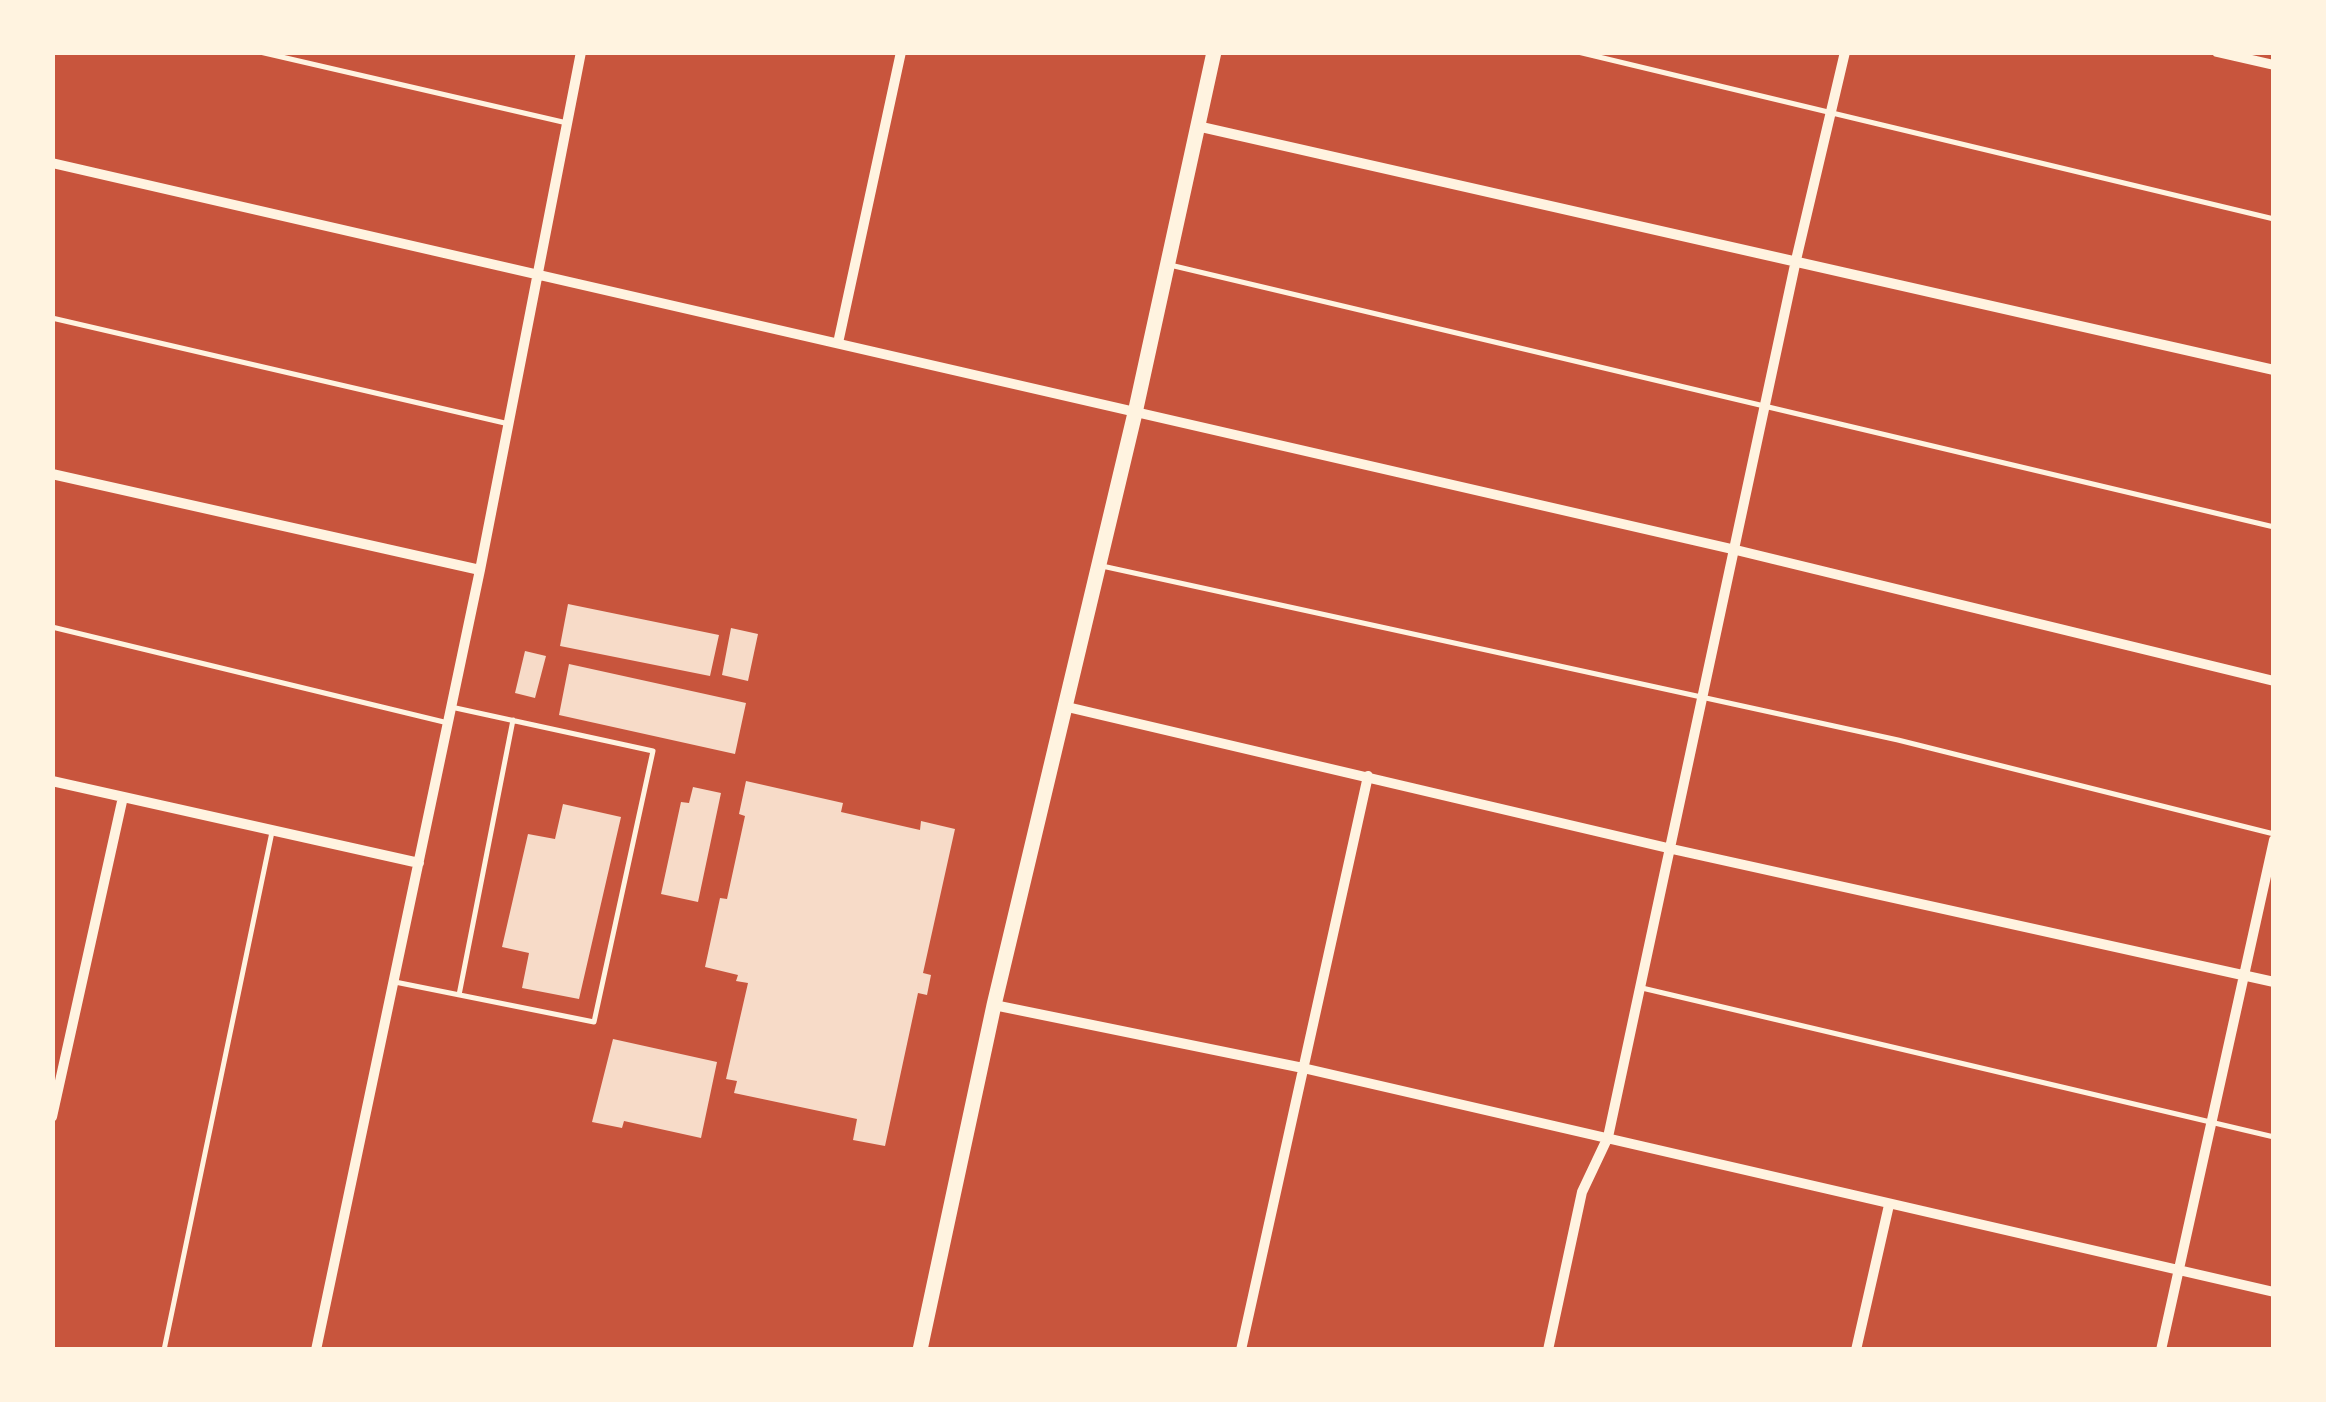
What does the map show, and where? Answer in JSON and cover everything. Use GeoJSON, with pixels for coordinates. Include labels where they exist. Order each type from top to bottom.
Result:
{"type":"FeatureCollection","features":[{"type":"Feature","properties":{"kind":"main road"},"geometry":{"type":"LineString","coordinates":[[920,1350],[994,1004],[1135,413],[1214,52]]}},
{"type":"Feature","properties":{"kind":"street"},"geometry":{"type":"LineString","coordinates":[[316,1350],[480,570],[581,52]]}},
{"type":"Feature","properties":{"kind":"street"},"geometry":{"type":"LineString","coordinates":[[838,343],[900,52]]}},
{"type":"Feature","properties":{"kind":"street"},"geometry":{"type":"LineString","coordinates":[[1548,1350],[1582,1192],[1608,1137],[1642,988],[1796,260],[1844,52]]}},
{"type":"Feature","properties":{"kind":"street"},"geometry":{"type":"LineString","coordinates":[[2217,52],[2274,65]]}},
{"type":"Feature","properties":{"kind":"street"},"geometry":{"type":"LineString","coordinates":[[1197,126],[2274,370]]}},
{"type":"Feature","properties":{"kind":"street"},"geometry":{"type":"LineString","coordinates":[[52,163],[1736,550],[2274,681]]}},
{"type":"Feature","properties":{"kind":"street"},"geometry":{"type":"LineString","coordinates":[[52,474],[480,570]]}},
{"type":"Feature","properties":{"kind":"street"},"geometry":{"type":"LineString","coordinates":[[1063,706],[1672,849],[2274,982]]}},
{"type":"Feature","properties":{"kind":"street"},"geometry":{"type":"LineString","coordinates":[[1241,1350],[1368,776]]}},
{"type":"Feature","properties":{"kind":"street"},"geometry":{"type":"LineString","coordinates":[[52,781],[419,863]]}},
{"type":"Feature","properties":{"kind":"street"},"geometry":{"type":"LineString","coordinates":[[52,1117],[122,796]]}},
{"type":"Feature","properties":{"kind":"street"},"geometry":{"type":"LineString","coordinates":[[2161,1350],[2274,837]]}},
{"type":"Feature","properties":{"kind":"street"},"geometry":{"type":"LineString","coordinates":[[994,1004],[1303,1068],[2274,1292]]}},
{"type":"Feature","properties":{"kind":"street"},"geometry":{"type":"LineString","coordinates":[[1856,1350],[1889,1204]]}},
{"type":"Feature","properties":{"kind":"lane"},"geometry":{"type":"LineString","coordinates":[[260,52],[567,123]]}},
{"type":"Feature","properties":{"kind":"lane"},"geometry":{"type":"LineString","coordinates":[[1578,52],[2274,219]]}},
{"type":"Feature","properties":{"kind":"lane"},"geometry":{"type":"LineString","coordinates":[[1167,264],[2274,527]]}},
{"type":"Feature","properties":{"kind":"lane"},"geometry":{"type":"LineString","coordinates":[[52,318],[508,424]]}},
{"type":"Feature","properties":{"kind":"lane"},"geometry":{"type":"LineString","coordinates":[[1099,565],[2083,784],[2274,837]]}},
{"type":"Feature","properties":{"kind":"lane"},"geometry":{"type":"LineString","coordinates":[[52,628],[448,723]]}},
{"type":"Feature","properties":{"kind":"lane"},"geometry":{"type":"LineString","coordinates":[[395,982],[594,1022],[652,752],[451,707]]}},
{"type":"Feature","properties":{"kind":"lane"},"geometry":{"type":"LineString","coordinates":[[460,995],[514,720]]}},
{"type":"Feature","properties":{"kind":"lane"},"geometry":{"type":"LineString","coordinates":[[164,1350],[272,832]]}},
{"type":"Feature","properties":{"kind":"lane"},"geometry":{"type":"LineString","coordinates":[[1642,988],[2274,1137]]}},
{"type":"Feature","properties":{"kind":"building"},"geometry":{"type":"Polygon","coordinates":[[[568,604],[719,635],[710,676],[560,646],[568,604]]]}},
{"type":"Feature","properties":{"kind":"building"},"geometry":{"type":"Polygon","coordinates":[[[731,628],[758,634],[748,681],[722,675],[731,628]]]}},
{"type":"Feature","properties":{"kind":"building"},"geometry":{"type":"Polygon","coordinates":[[[525,651],[546,656],[535,698],[515,693],[525,651]]]}},
{"type":"Feature","properties":{"kind":"building"},"geometry":{"type":"Polygon","coordinates":[[[569,664],[746,703],[735,754],[559,715],[569,664]]]}},
{"type":"Feature","properties":{"kind":"building"},"geometry":{"type":"Polygon","coordinates":[[[746,781],[843,803],[841,812],[920,830],[921,821],[955,829],[923,973],[931,975],[927,995],[918,993],[885,1146],[853,1140],[857,1119],[734,1093],[737,1081],[726,1079],[748,983],[736,981],[738,975],[705,967],[720,898],[727,899],[745,816],[739,814],[746,781]]]}},
{"type":"Feature","properties":{"kind":"building"},"geometry":{"type":"Polygon","coordinates":[[[693,787],[721,793],[698,902],[661,894],[681,802],[689,803],[693,787]]]}},
{"type":"Feature","properties":{"kind":"building"},"geometry":{"type":"Polygon","coordinates":[[[563,804],[621,817],[579,999],[522,988],[529,953],[502,947],[528,834],[555,839],[563,804]]]}},
{"type":"Feature","properties":{"kind":"building"},"geometry":{"type":"Polygon","coordinates":[[[613,1039],[717,1062],[701,1138],[624,1121],[622,1128],[592,1122],[613,1039]]]}}]}
